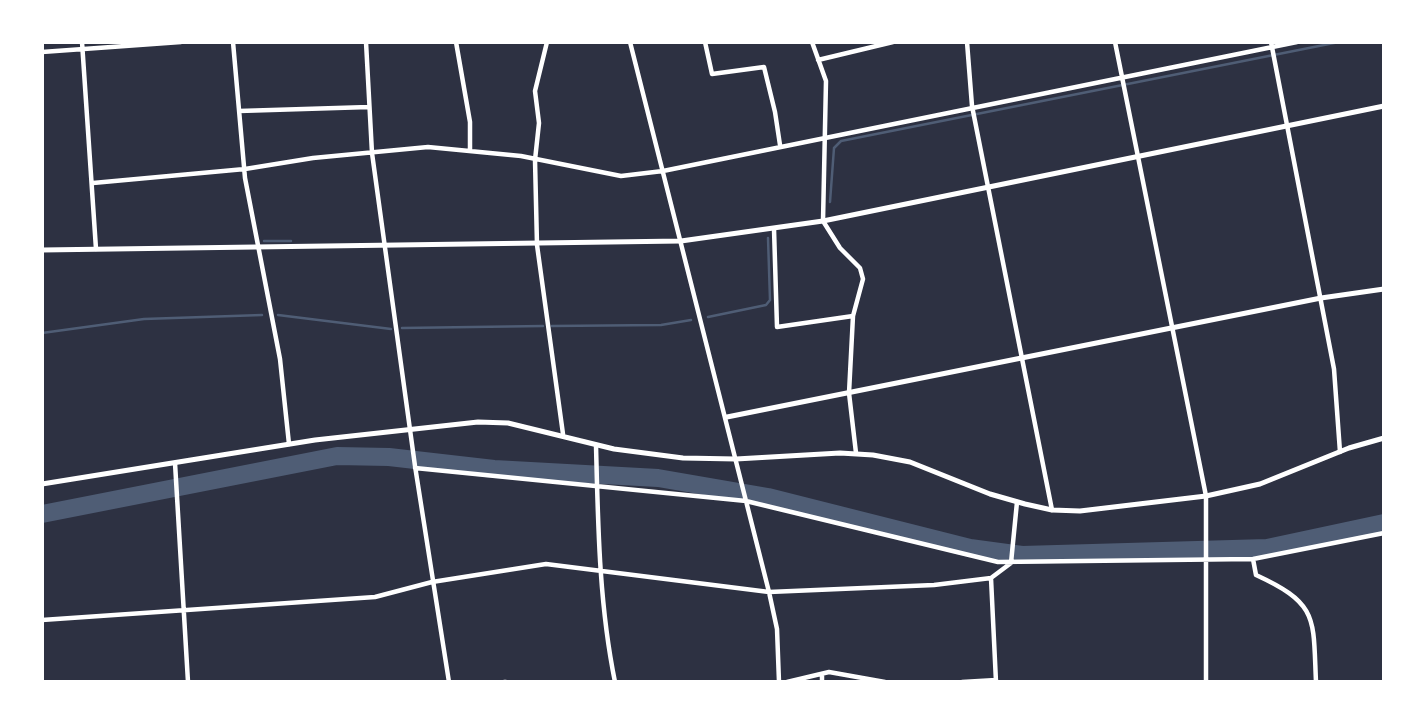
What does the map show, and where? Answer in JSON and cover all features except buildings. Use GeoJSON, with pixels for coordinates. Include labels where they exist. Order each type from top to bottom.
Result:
{"type":"FeatureCollection","features":[{"type":"Feature","properties":{"kind":"street"},"geometry":{"type":"LineString","coordinates":[[42,52],[82,45],[181,42]]}},
{"type":"Feature","properties":{"kind":"street"},"geometry":{"type":"LineString","coordinates":[[233,42],[245,170],[281,369],[289,444]]}},
{"type":"Feature","properties":{"kind":"street"},"geometry":{"type":"LineString","coordinates":[[366,42],[372,153],[412,451],[449,682]]}},
{"type":"Feature","properties":{"kind":"street"},"geometry":{"type":"LineString","coordinates":[[456,42],[470,122],[470,151]]}},
{"type":"Feature","properties":{"kind":"street"},"geometry":{"type":"LineString","coordinates":[[547,42],[535,91],[538,123],[535,160],[537,245],[563,435]]}},
{"type":"Feature","properties":{"kind":"street"},"geometry":{"type":"LineString","coordinates":[[630,42],[727,417],[769,592],[776,629],[779,682]]}},
{"type":"Feature","properties":{"kind":"street"},"geometry":{"type":"LineString","coordinates":[[705,42],[712,74],[764,67],[780,145]]}},
{"type":"Feature","properties":{"kind":"street"},"geometry":{"type":"LineString","coordinates":[[812,42],[826,81],[827,137],[823,222],[840,247],[860,268],[863,279],[852,316],[849,393],[856,453]]}},
{"type":"Feature","properties":{"kind":"street"},"geometry":{"type":"LineString","coordinates":[[818,60],[894,42]]}},
{"type":"Feature","properties":{"kind":"street"},"geometry":{"type":"LineString","coordinates":[[967,42],[972,106],[1052,510]]}},
{"type":"Feature","properties":{"kind":"street"},"geometry":{"type":"LineString","coordinates":[[1115,42],[1206,496],[1206,682]]}},
{"type":"Feature","properties":{"kind":"street"},"geometry":{"type":"LineString","coordinates":[[93,184],[245,170],[313,158],[428,147],[535,160],[621,176],[663,171],[780,145],[1297,42]]}},
{"type":"Feature","properties":{"kind":"street"},"geometry":{"type":"LineString","coordinates":[[82,45],[96,250]]}},
{"type":"Feature","properties":{"kind":"street"},"geometry":{"type":"LineString","coordinates":[[1271,46],[1334,369],[1340,452]]}},
{"type":"Feature","properties":{"kind":"street"},"geometry":{"type":"LineString","coordinates":[[42,250],[681,241],[823,222],[1384,106]]}},
{"type":"Feature","properties":{"kind":"street"},"geometry":{"type":"LineString","coordinates":[[239,111],[369,107]]}},
{"type":"Feature","properties":{"kind":"street"},"geometry":{"type":"LineString","coordinates":[[774,229],[777,327],[852,316]]}},
{"type":"Feature","properties":{"kind":"street"},"geometry":{"type":"LineString","coordinates":[[727,417],[1321,298],[1384,289]]}},
{"type":"Feature","properties":{"kind":"street"},"geometry":{"type":"LineString","coordinates":[[42,484],[289,444],[410,428],[453,423],[508,423],[596,444],[683,458],[736,459],[856,453],[909,462],[1017,502],[1052,510],[1091,510],[1206,496],[1259,484],[1384,438]]}},
{"type":"Feature","properties":{"kind":"street"},"geometry":{"type":"LineString","coordinates":[[596,444],[600,573],[606,641],[615,682]]}},
{"type":"Feature","properties":{"kind":"street"},"geometry":{"type":"LineString","coordinates":[[174,463],[188,682]]}},
{"type":"Feature","properties":{"kind":"street"},"geometry":{"type":"LineString","coordinates":[[415,467],[746,500],[975,557],[1011,563],[1253,559],[1384,533]]}},
{"type":"Feature","properties":{"kind":"street"},"geometry":{"type":"LineString","coordinates":[[42,620],[375,597],[432,582],[546,564],[600,573],[769,592],[934,585],[991,578],[1011,563],[1017,502]]}},
{"type":"Feature","properties":{"kind":"street"},"geometry":{"type":"LineString","coordinates":[[1253,559],[1256,575],[1287,589],[1313,619],[1316,682]]}},
{"type":"Feature","properties":{"kind":"street"},"geometry":{"type":"LineString","coordinates":[[962,682],[996,681],[991,578]]}},
{"type":"Feature","properties":{"kind":"street"},"geometry":{"type":"LineString","coordinates":[[788,682],[830,672],[885,682]]}},
{"type":"Feature","properties":{"kind":"street"},"geometry":{"type":"LineString","coordinates":[[822,674],[822,682]]}},
{"type":"Feature","properties":{"kind":"waterway"},"geometry":{"type":"LineString","coordinates":[[830,202],[834,148],[841,141],[1339,42]]}},
{"type":"Feature","properties":{"kind":"waterway"},"geometry":{"type":"LineString","coordinates":[[708,317],[766,305],[770,300],[768,238]]}},
{"type":"Feature","properties":{"kind":"waterway"},"geometry":{"type":"LineString","coordinates":[[264,241],[291,241]]}},
{"type":"Feature","properties":{"kind":"waterway"},"geometry":{"type":"LineString","coordinates":[[42,333],[144,319],[262,315]]}},
{"type":"Feature","properties":{"kind":"waterway"},"geometry":{"type":"LineString","coordinates":[[278,315],[391,329]]}},
{"type":"Feature","properties":{"kind":"waterway"},"geometry":{"type":"LineString","coordinates":[[552,326],[661,325],[691,320]]}},
{"type":"Feature","properties":{"kind":"waterway"},"geometry":{"type":"LineString","coordinates":[[402,328],[543,326]]}},
{"type":"Feature","properties":{"kind":"waterway"},"geometry":{"type":"LineString","coordinates":[[42,514],[337,456],[389,457],[494,469],[658,478],[768,497],[970,548],[1022,555],[1267,548],[1384,523]]}}]}
